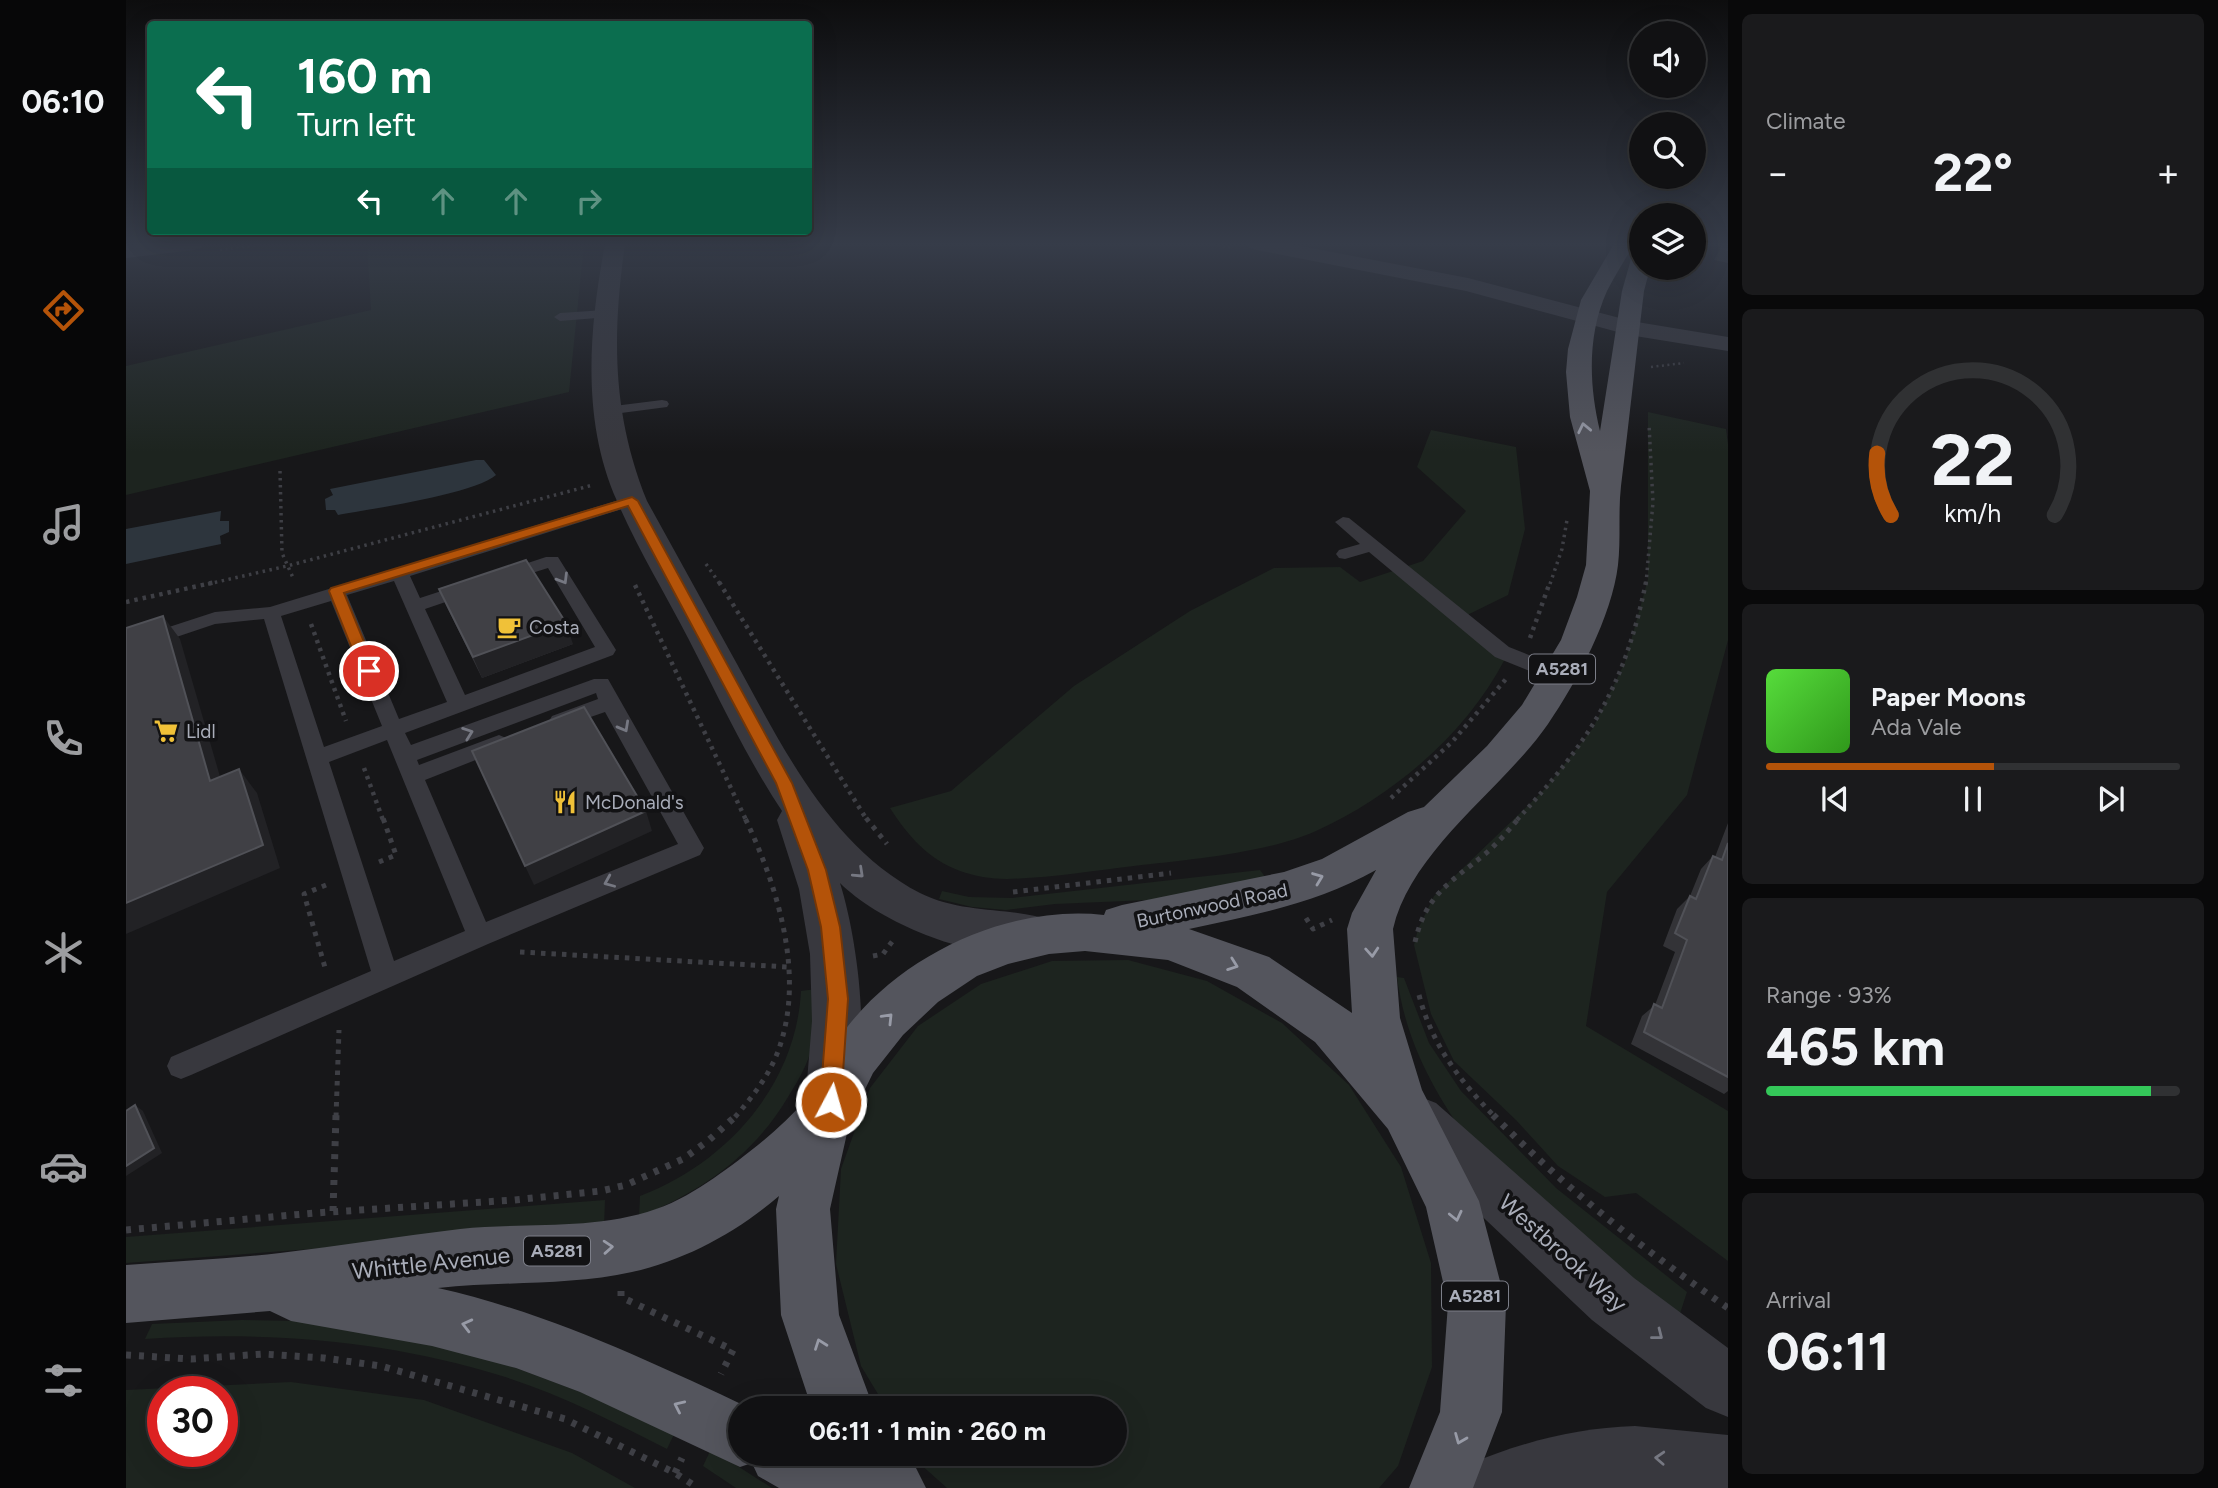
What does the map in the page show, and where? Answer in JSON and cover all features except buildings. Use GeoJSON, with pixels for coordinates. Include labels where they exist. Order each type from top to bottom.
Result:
{"type":"FeatureCollection","features":[{"type":"Feature","properties":{"kind":"main road","name":"Burtonwood Road"},"geometry":{"type":"LineString","coordinates":[[1589,313],[1577,368],[1587,440],[1605,493]]}},
{"type":"Feature","properties":{"kind":"main road","name":"Burtonwood Road"},"geometry":{"type":"LineString","coordinates":[[1403,1106],[1376,1018],[1370,929],[1380,901],[1403,862],[1446,809],[1501,756],[1535,714],[1578,640],[1594,597],[1602,565],[1605,493],[1631,313]]}},
{"type":"Feature","properties":{"kind":"main road","name":"Burtonwood Road"},"geometry":{"type":"LineString","coordinates":[[1067,933],[1286,890],[1337,871],[1446,809]]}},
{"type":"Feature","properties":{"kind":"main road","name":"A5281"},"geometry":{"type":"LineString","coordinates":[[838,1396],[810,1315],[803,1209],[828,1109],[855,1057],[886,1019],[921,987],[972,958],[1003,945],[1067,933],[1169,941],[1253,972],[1332,1026],[1403,1106],[1452,1201],[1476,1304],[1471,1412],[1441,1488]]}},
{"type":"Feature","properties":{"kind":"main road","name":"Whittle Avenue"},"geometry":{"type":"LineString","coordinates":[[126,1294],[247,1285],[495,1254],[623,1246],[644,1241],[673,1232],[722,1206],[779,1162],[828,1109]]}},
{"type":"Feature","properties":{"kind":"main road","name":"Whittle Avenue"},"geometry":{"type":"LineString","coordinates":[[247,1285],[393,1308],[517,1338],[595,1367],[728,1430]]}},
{"type":"Feature","properties":{"kind":"main road"},"geometry":{"type":"LineString","coordinates":[[803,1466],[846,1488]]}},
{"type":"Feature","properties":{"kind":"main road"},"geometry":{"type":"LineString","coordinates":[[878,1466],[894,1488]]}},
{"type":"Feature","properties":{"kind":"street"},"geometry":{"type":"LineString","coordinates":[[1610,313],[1728,337]]}},
{"type":"Feature","properties":{"kind":"street"},"geometry":{"type":"LineString","coordinates":[[605,314],[606,411],[619,471],[632,501],[784,783],[817,870],[835,960],[837,1044],[828,1109]]}},
{"type":"Feature","properties":{"kind":"street"},"geometry":{"type":"LineString","coordinates":[[1630,318],[1715,344],[1728,344]]}},
{"type":"Feature","properties":{"kind":"street"},"geometry":{"type":"LineString","coordinates":[[784,783],[826,839],[858,873],[885,895],[933,919],[1006,933],[1067,933]]}},
{"type":"Feature","properties":{"kind":"street","name":"Westbrook Way"},"geometry":{"type":"LineString","coordinates":[[1403,1106],[1613,1299],[1728,1386]]}},
{"type":"Feature","properties":{"kind":"street"},"geometry":{"type":"LineString","coordinates":[[1490,1488],[1542,1468],[1588,1458],[1654,1458],[1728,1467]]}},
{"type":"Feature","properties":{"kind":"lane"},"geometry":{"type":"LineString","coordinates":[[560,317],[605,314]]}},
{"type":"Feature","properties":{"kind":"lane"},"geometry":{"type":"LineString","coordinates":[[606,411],[662,404]]}},
{"type":"Feature","properties":{"kind":"lane"},"geometry":{"type":"LineString","coordinates":[[126,648],[216,616],[240,611],[271,613],[632,501]]}},
{"type":"Feature","properties":{"kind":"lane"},"geometry":{"type":"LineString","coordinates":[[1343,522],[1502,652],[1559,675]]}},
{"type":"Feature","properties":{"kind":"lane"},"geometry":{"type":"LineString","coordinates":[[1345,554],[1372,546]]}},
{"type":"Feature","properties":{"kind":"lane"},"geometry":{"type":"LineString","coordinates":[[316,758],[606,650],[552,561],[414,606]]}},
{"type":"Feature","properties":{"kind":"lane"},"geometry":{"type":"LineString","coordinates":[[399,572],[458,705]]}},
{"type":"Feature","properties":{"kind":"lane"},"geometry":{"type":"LineString","coordinates":[[336,591],[479,936]]}},
{"type":"Feature","properties":{"kind":"lane"},"geometry":{"type":"LineString","coordinates":[[271,613],[386,977]]}},
{"type":"Feature","properties":{"kind":"lane"},"geometry":{"type":"LineString","coordinates":[[180,1066],[479,936],[692,848],[610,702],[409,766]]}},
{"type":"Feature","properties":{"kind":"path"},"geometry":{"type":"LineString","coordinates":[[1646,376],[1651,358]]}},
{"type":"Feature","properties":{"kind":"path"},"geometry":{"type":"LineString","coordinates":[[1414,945],[1418,929],[1434,896],[1489,852],[1545,789],[1593,728],[1625,662],[1648,579],[1652,537],[1652,452],[1648,412]]}},
{"type":"Feature","properties":{"kind":"path"},"geometry":{"type":"LineString","coordinates":[[280,471],[282,553],[287,566]]}},
{"type":"Feature","properties":{"kind":"path"},"geometry":{"type":"LineString","coordinates":[[126,602],[287,566],[597,484]]}},
{"type":"Feature","properties":{"kind":"path"},"geometry":{"type":"LineString","coordinates":[[1530,639],[1562,549],[1568,514]]}},
{"type":"Feature","properties":{"kind":"path"},"geometry":{"type":"LineString","coordinates":[[700,555],[738,607],[829,762],[874,831],[893,851]]}},
{"type":"Feature","properties":{"kind":"path"},"geometry":{"type":"LineString","coordinates":[[126,1230],[333,1212],[525,1200],[626,1185],[677,1164],[723,1129],[758,1090],[778,1051],[788,1010],[788,967],[779,915],[759,848],[733,798],[631,577]]}},
{"type":"Feature","properties":{"kind":"path"},"geometry":{"type":"LineString","coordinates":[[1384,803],[1417,777],[1471,725],[1506,680]]}},
{"type":"Feature","properties":{"kind":"path"},"geometry":{"type":"LineString","coordinates":[[1001,891],[1173,873]]}},
{"type":"Feature","properties":{"kind":"path"},"geometry":{"type":"LineString","coordinates":[[509,951],[788,967]]}},
{"type":"Feature","properties":{"kind":"path"},"geometry":{"type":"LineString","coordinates":[[1417,987],[1424,1013],[1443,1055],[1489,1110],[1588,1205],[1728,1308]]}},
{"type":"Feature","properties":{"kind":"path"},"geometry":{"type":"LineString","coordinates":[[333,1212],[339,1029],[334,999]]}},
{"type":"Feature","properties":{"kind":"path"},"geometry":{"type":"LineString","coordinates":[[339,1029],[351,1024]]}},
{"type":"Feature","properties":{"kind":"path"},"geometry":{"type":"LineString","coordinates":[[621,1297],[733,1350]]}},
{"type":"Feature","properties":{"kind":"path"},"geometry":{"type":"LineString","coordinates":[[126,1355],[191,1359],[263,1354],[324,1358],[381,1366],[565,1419],[675,1473],[698,1488]]}},
{"type":"Feature","properties":{"kind":"shaded area"},"geometry":{"type":"Polygon","coordinates":[[[356,313],[577,313],[569,392],[126,495],[126,366],[356,313]]]}},
{"type":"Feature","properties":{"kind":"shaded area"},"geometry":{"type":"Polygon","coordinates":[[[1648,412],[1726,429],[1728,640],[1687,795],[1607,892],[1586,1026],[1728,1111],[1728,1261],[1636,1193],[1605,1197],[1558,1166],[1516,1120],[1454,1061],[1431,1014],[1414,945],[1418,929],[1434,896],[1545,789],[1593,728],[1625,662],[1648,579],[1648,412]]]}},
{"type":"Feature","properties":{"kind":"shaded area"},"geometry":{"type":"Polygon","coordinates":[[[1431,430],[1516,447],[1525,529],[1508,595],[1453,622],[1505,659],[1470,713],[1425,760],[1399,781],[1345,817],[1297,839],[1202,858],[1055,876],[1001,879],[965,873],[938,860],[920,846],[904,828],[890,808],[951,791],[1074,686],[1190,611],[1274,568],[1340,567],[1360,582],[1423,561],[1466,511],[1417,467],[1431,430]]]}},
{"type":"Feature","properties":{"kind":"shaded area"},"geometry":{"type":"Polygon","coordinates":[[[484,460],[496,475],[467,488],[421,500],[338,515],[335,510],[326,510],[325,499],[333,495],[330,489],[484,460]]]}},
{"type":"Feature","properties":{"kind":"shaded area"},"geometry":{"type":"Polygon","coordinates":[[[221,511],[220,521],[229,521],[229,532],[220,536],[221,544],[126,564],[126,529],[221,511]]]}},
{"type":"Feature","properties":{"kind":"shaded area"},"geometry":{"type":"Polygon","coordinates":[[[1260,870],[1269,882],[1149,900],[1055,904],[1006,910],[972,907],[939,899],[942,891],[969,897],[1012,898],[1260,870]]]}},
{"type":"Feature","properties":{"kind":"shaded area"},"geometry":{"type":"Polygon","coordinates":[[[1128,960],[1207,981],[1282,1023],[1349,1085],[1401,1167],[1431,1263],[1432,1367],[1398,1466],[1379,1488],[947,1488],[922,1466],[1127,1466],[1127,1396],[879,1396],[861,1366],[836,1264],[841,1169],[870,1088],[918,1026],[981,984],[1052,961],[1128,960]]]}},
{"type":"Feature","properties":{"kind":"shaded area"},"geometry":{"type":"Polygon","coordinates":[[[1397,977],[1404,978],[1429,1043],[1461,1091],[1556,1188],[1687,1292],[1675,1329],[1469,1141],[1422,1064],[1407,1022],[1397,977]]]}},
{"type":"Feature","properties":{"kind":"shaded area"},"geometry":{"type":"Polygon","coordinates":[[[816,989],[815,1030],[811,1050],[799,1078],[774,1118],[742,1154],[705,1183],[639,1217],[640,1196],[671,1182],[701,1163],[727,1142],[751,1117],[771,1089],[786,1058],[796,1026],[801,991],[816,989]]]}},
{"type":"Feature","properties":{"kind":"shaded area"},"geometry":{"type":"Polygon","coordinates":[[[605,1200],[604,1227],[126,1263],[126,1237],[605,1200]]]}},
{"type":"Feature","properties":{"kind":"shaded area"},"geometry":{"type":"Polygon","coordinates":[[[242,1320],[297,1321],[452,1344],[677,1428],[667,1449],[586,1409],[524,1383],[459,1364],[370,1346],[236,1336],[145,1339],[152,1324],[242,1320]]]}},
{"type":"Feature","properties":{"kind":"shaded area"},"geometry":{"type":"Polygon","coordinates":[[[291,1382],[424,1400],[572,1453],[635,1488],[126,1488],[126,1390],[147,1389],[147,1467],[238,1467],[238,1385],[291,1382]]]}},
{"type":"Feature","properties":{"kind":"shaded area"},"geometry":{"type":"Polygon","coordinates":[[[711,1449],[728,1460],[728,1466],[738,1466],[772,1488],[736,1488],[703,1466],[711,1449]]]}},
{"type":"Feature","properties":{"kind":"place","name":"Costa"},"geometry":{"type":"Point","coordinates":[509,627]}},
{"type":"Feature","properties":{"kind":"place","name":"Lidl"},"geometry":{"type":"Point","coordinates":[166,731]}},
{"type":"Feature","properties":{"kind":"place","name":"McDonald's"},"geometry":{"type":"Point","coordinates":[565,802]}},
{"type":"Feature","properties":{"kind":"route"},"geometry":{"type":"LineString","coordinates":[[369,671],[336,591],[632,501],[784,783],[817,870],[831,927],[838,999],[831,1102]]}}]}
